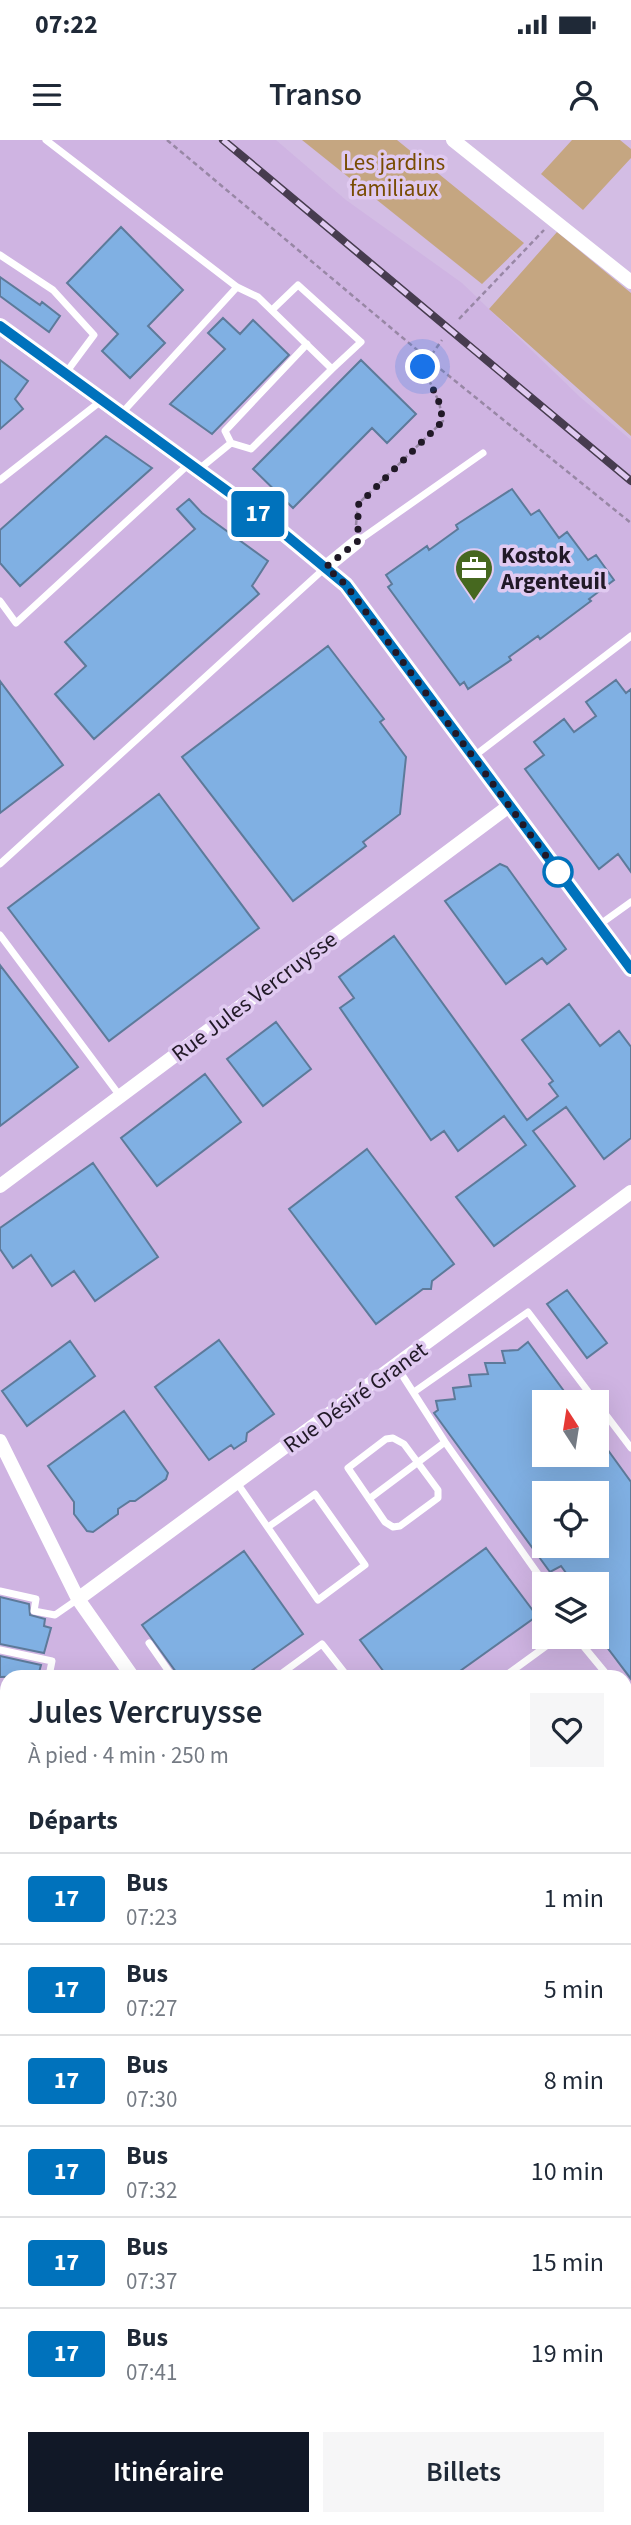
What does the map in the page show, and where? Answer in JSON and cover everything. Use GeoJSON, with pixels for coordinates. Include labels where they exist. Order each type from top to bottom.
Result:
{"type":"FeatureCollection","features":[{"type":"Feature","properties":{"kind":"street"},"geometry":{"type":"LineString","coordinates":[[453,140],[631,282]]}},
{"type":"Feature","properties":{"kind":"street"},"geometry":{"type":"LineString","coordinates":[[0,327],[193,467],[346,585],[631,969]]}},
{"type":"Feature","properties":{"kind":"street"},"geometry":{"type":"LineString","coordinates":[[326,567],[358,541]]}},
{"type":"Feature","properties":{"kind":"street","name":"Rue Jules Vercruysse"},"geometry":{"type":"LineString","coordinates":[[0,1186],[509,806]]}},
{"type":"Feature","properties":{"kind":"street","name":"Rue Désiré Granet"},"geometry":{"type":"LineString","coordinates":[[78,1599],[397,1367],[631,1192]]}},
{"type":"Feature","properties":{"kind":"street"},"geometry":{"type":"LineString","coordinates":[[2,1447],[78,1599],[128,1670]]}},
{"type":"Feature","properties":{"kind":"lane"},"geometry":{"type":"LineString","coordinates":[[46,140],[237,287],[258,297],[332,369]]}},
{"type":"Feature","properties":{"kind":"lane"},"geometry":{"type":"LineString","coordinates":[[0,255],[53,290],[94,335],[65,374]]}},
{"type":"Feature","properties":{"kind":"lane"},"geometry":{"type":"LineString","coordinates":[[272,310],[298,285],[360,342],[251,449],[231,443],[225,431],[307,344]]}},
{"type":"Feature","properties":{"kind":"lane"},"geometry":{"type":"LineString","coordinates":[[121,414],[237,287]]}},
{"type":"Feature","properties":{"kind":"lane"},"geometry":{"type":"LineString","coordinates":[[0,481],[102,401]]}},
{"type":"Feature","properties":{"kind":"lane"},"geometry":{"type":"LineString","coordinates":[[0,601],[16,623],[193,467],[231,443]]}},
{"type":"Feature","properties":{"kind":"lane"},"geometry":{"type":"LineString","coordinates":[[358,541],[483,453]]}},
{"type":"Feature","properties":{"kind":"lane"},"geometry":{"type":"LineString","coordinates":[[0,863],[326,567]]}},
{"type":"Feature","properties":{"kind":"lane"},"geometry":{"type":"LineString","coordinates":[[473,757],[631,636]]}},
{"type":"Feature","properties":{"kind":"lane"},"geometry":{"type":"LineString","coordinates":[[599,926],[631,902]]}},
{"type":"Feature","properties":{"kind":"lane"},"geometry":{"type":"LineString","coordinates":[[0,935],[120,1096]]}},
{"type":"Feature","properties":{"kind":"lane"},"geometry":{"type":"LineString","coordinates":[[414,1392],[528,1312],[587,1390]]}},
{"type":"Feature","properties":{"kind":"lane"},"geometry":{"type":"LineString","coordinates":[[397,1367],[445,1442],[537,1572]]}},
{"type":"Feature","properties":{"kind":"lane"},"geometry":{"type":"LineString","coordinates":[[609,1419],[631,1448]]}},
{"type":"Feature","properties":{"kind":"lane"},"geometry":{"type":"LineString","coordinates":[[393,1438],[404,1444],[438,1490],[438,1498],[400,1526],[393,1527],[385,1522],[369,1499],[348,1471],[349,1464],[386,1439],[393,1438]]}},
{"type":"Feature","properties":{"kind":"lane"},"geometry":{"type":"LineString","coordinates":[[369,1499],[445,1442]]}},
{"type":"Feature","properties":{"kind":"lane"},"geometry":{"type":"LineString","coordinates":[[237,1483],[318,1600],[365,1566],[315,1493],[268,1527]]}},
{"type":"Feature","properties":{"kind":"lane"},"geometry":{"type":"LineString","coordinates":[[0,1591],[36,1599],[34,1611],[55,1615],[78,1599]]}},
{"type":"Feature","properties":{"kind":"lane"},"geometry":{"type":"LineString","coordinates":[[149,1643],[168,1670]]}},
{"type":"Feature","properties":{"kind":"lane"},"geometry":{"type":"LineString","coordinates":[[286,1670],[322,1644],[342,1670]]}},
{"type":"Feature","properties":{"kind":"lane"},"geometry":{"type":"LineString","coordinates":[[513,1670],[542,1649]]}},
{"type":"Feature","properties":{"kind":"lane"},"geometry":{"type":"LineString","coordinates":[[586,1649],[603,1670]]}},
{"type":"Feature","properties":{"kind":"lane"},"geometry":{"type":"LineString","coordinates":[[0,1650],[52,1661],[50,1670]]}},
{"type":"Feature","properties":{"kind":"path"},"geometry":{"type":"LineString","coordinates":[[167,140],[428,359],[631,523]]}},
{"type":"Feature","properties":{"kind":"path"},"geometry":{"type":"LineString","coordinates":[[459,319],[554,220]]}},
{"type":"Feature","properties":{"kind":"path"},"geometry":{"type":"LineString","coordinates":[[358,541],[358,505],[443,421],[439,402],[423,367],[442,340]]}},
{"type":"Feature","properties":{"kind":"shaded area"},"geometry":{"type":"Polygon","coordinates":[[[0,140],[276,140],[346,200],[462,283],[580,397],[631,440],[631,1670],[0,1670],[0,140]]]}},
{"type":"Feature","properties":{"kind":"green space","name":"Les jardins familiaux"},"geometry":{"type":"Polygon","coordinates":[[[302,140],[397,140],[524,243],[482,284],[302,140]]]}},
{"type":"Feature","properties":{"kind":"green space"},"geometry":{"type":"Polygon","coordinates":[[[572,140],[620,140],[631,149],[631,158],[583,210],[541,174],[572,140]]]}},
{"type":"Feature","properties":{"kind":"green space"},"geometry":{"type":"Polygon","coordinates":[[[557,232],[631,293],[631,436],[489,309],[557,232]]]}},
{"type":"Feature","properties":{"kind":"building"},"geometry":{"type":"Polygon","coordinates":[[[121,227],[183,290],[148,326],[165,343],[130,378],[102,351],[118,334],[67,283],[121,227]]]}},
{"type":"Feature","properties":{"kind":"building"},"geometry":{"type":"Polygon","coordinates":[[[0,277],[60,316],[49,332],[0,296],[0,277]]]}},
{"type":"Feature","properties":{"kind":"building"},"geometry":{"type":"Polygon","coordinates":[[[223,318],[240,334],[253,320],[289,355],[212,434],[170,404],[225,349],[208,333],[223,318]]]}},
{"type":"Feature","properties":{"kind":"building"},"geometry":{"type":"Polygon","coordinates":[[[0,360],[28,381],[15,399],[23,409],[0,429],[0,360]]]}},
{"type":"Feature","properties":{"kind":"building"},"geometry":{"type":"Polygon","coordinates":[[[361,360],[416,414],[387,443],[372,428],[293,508],[253,469],[361,360]]]}},
{"type":"Feature","properties":{"kind":"building"},"geometry":{"type":"Polygon","coordinates":[[[106,436],[152,468],[20,586],[0,563],[0,530],[106,436]]]}},
{"type":"Feature","properties":{"kind":"building"},"geometry":{"type":"Polygon","coordinates":[[[512,489],[531,515],[539,510],[559,538],[567,532],[588,560],[596,555],[614,580],[589,599],[591,601],[540,639],[538,636],[509,657],[511,660],[468,689],[464,682],[460,685],[388,587],[392,584],[386,575],[427,546],[429,550],[458,529],[456,525],[512,489]]]}},
{"type":"Feature","properties":{"kind":"building"},"geometry":{"type":"Polygon","coordinates":[[[189,499],[202,513],[268,561],[252,586],[259,594],[94,739],[55,694],[86,666],[65,642],[195,529],[177,509],[189,499]]]}},
{"type":"Feature","properties":{"kind":"building"},"geometry":{"type":"Polygon","coordinates":[[[328,646],[384,719],[380,722],[406,757],[400,814],[363,842],[366,846],[293,901],[182,757],[328,646]]]}},
{"type":"Feature","properties":{"kind":"building"},"geometry":{"type":"Polygon","coordinates":[[[616,680],[626,693],[631,689],[631,872],[618,854],[599,869],[525,769],[544,755],[534,742],[564,719],[574,732],[596,716],[586,702],[616,680]]]}},
{"type":"Feature","properties":{"kind":"building"},"geometry":{"type":"Polygon","coordinates":[[[0,681],[63,765],[0,813],[0,681]]]}},
{"type":"Feature","properties":{"kind":"building"},"geometry":{"type":"Polygon","coordinates":[[[159,794],[259,928],[109,1041],[8,908],[159,794]]]}},
{"type":"Feature","properties":{"kind":"building"},"geometry":{"type":"Polygon","coordinates":[[[500,864],[507,867],[566,949],[547,964],[542,958],[506,984],[445,901],[500,864]]]}},
{"type":"Feature","properties":{"kind":"building"},"geometry":{"type":"Polygon","coordinates":[[[394,936],[527,1120],[558,1096],[549,1084],[553,1081],[522,1040],[569,1004],[600,1046],[619,1031],[631,1047],[631,1138],[604,1159],[566,1107],[533,1131],[575,1186],[494,1246],[456,1197],[526,1145],[504,1116],[458,1151],[444,1131],[431,1140],[340,1008],[354,998],[339,977],[394,936]]]}},
{"type":"Feature","properties":{"kind":"building"},"geometry":{"type":"Polygon","coordinates":[[[0,965],[78,1067],[0,1126],[0,965]]]}},
{"type":"Feature","properties":{"kind":"building"},"geometry":{"type":"Polygon","coordinates":[[[276,1022],[311,1069],[263,1106],[227,1059],[276,1022]]]}},
{"type":"Feature","properties":{"kind":"building"},"geometry":{"type":"Polygon","coordinates":[[[205,1074],[241,1122],[157,1186],[121,1138],[205,1074]]]}},
{"type":"Feature","properties":{"kind":"building"},"geometry":{"type":"Polygon","coordinates":[[[367,1149],[454,1264],[432,1281],[431,1289],[423,1289],[376,1324],[289,1209],[367,1149]]]}},
{"type":"Feature","properties":{"kind":"building"},"geometry":{"type":"Polygon","coordinates":[[[93,1163],[158,1257],[95,1301],[74,1271],[52,1286],[31,1255],[13,1268],[0,1249],[0,1228],[93,1163]]]}},
{"type":"Feature","properties":{"kind":"building"},"geometry":{"type":"Polygon","coordinates":[[[567,1290],[607,1343],[587,1358],[547,1304],[567,1290]]]}},
{"type":"Feature","properties":{"kind":"building"},"geometry":{"type":"Polygon","coordinates":[[[219,1340],[274,1414],[247,1433],[246,1441],[234,1449],[231,1445],[209,1460],[155,1387],[219,1340]]]}},
{"type":"Feature","properties":{"kind":"building"},"geometry":{"type":"Polygon","coordinates":[[[70,1341],[95,1376],[27,1426],[2,1391],[70,1341]]]}},
{"type":"Feature","properties":{"kind":"building"},"geometry":{"type":"Polygon","coordinates":[[[528,1342],[563,1390],[532,1390],[532,1467],[609,1467],[609,1452],[631,1482],[631,1670],[624,1670],[608,1649],[609,1572],[565,1572],[561,1566],[550,1572],[540,1558],[609,1558],[609,1481],[532,1481],[532,1547],[434,1413],[438,1410],[436,1401],[455,1399],[453,1388],[471,1386],[469,1375],[488,1374],[485,1363],[505,1363],[502,1351],[518,1350],[528,1342]]]}},
{"type":"Feature","properties":{"kind":"building"},"geometry":{"type":"Polygon","coordinates":[[[124,1411],[168,1473],[166,1479],[135,1501],[130,1501],[118,1509],[118,1514],[93,1532],[87,1531],[74,1514],[74,1502],[48,1466],[124,1411]]]}},
{"type":"Feature","properties":{"kind":"building"},"geometry":{"type":"Polygon","coordinates":[[[486,1548],[532,1609],[532,1620],[461,1670],[382,1670],[360,1640],[486,1548]]]}},
{"type":"Feature","properties":{"kind":"building"},"geometry":{"type":"Polygon","coordinates":[[[244,1551],[303,1634],[252,1670],[175,1670],[142,1625],[244,1551]]]}},
{"type":"Feature","properties":{"kind":"building"},"geometry":{"type":"Polygon","coordinates":[[[0,1597],[29,1604],[30,1615],[45,1619],[44,1626],[51,1628],[44,1653],[0,1644],[0,1597]]]}},
{"type":"Feature","properties":{"kind":"building"},"geometry":{"type":"Polygon","coordinates":[[[0,1656],[41,1665],[40,1670],[0,1670],[0,1656]]]}},
{"type":"Feature","properties":{"kind":"railway"},"geometry":{"type":"LineString","coordinates":[[223,140],[631,481]]}},
{"type":"Feature","properties":{"kind":"bus line","name":"17"},"geometry":{"type":"LineString","coordinates":[[0,326],[270,522],[346,585],[631,969]]}},
{"type":"Feature","properties":{"kind":"place","name":"Kostok Argenteuil"},"geometry":{"type":"Point","coordinates":[474,602]}},
{"type":"Feature","properties":{"kind":"route"},"geometry":{"type":"LineString","coordinates":[[423,367],[439,402],[443,421],[438,429],[358,505],[358,541],[326,567],[346,585],[558,872]]}}]}
